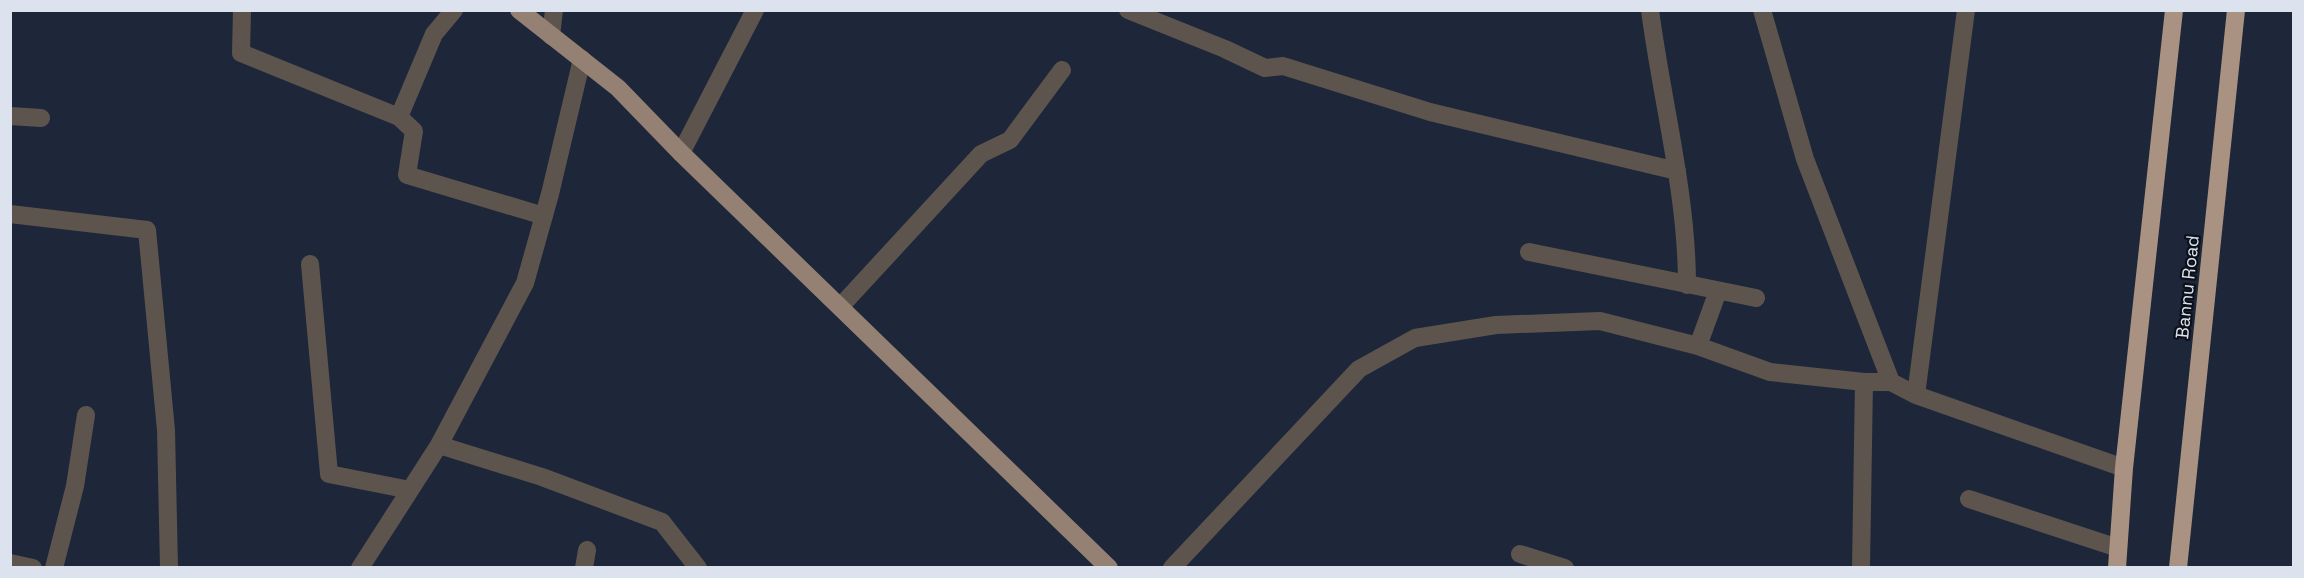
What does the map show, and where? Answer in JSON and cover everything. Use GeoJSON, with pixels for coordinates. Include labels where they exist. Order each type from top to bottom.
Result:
{"type":"FeatureCollection","features":[{"type":"Feature","properties":{"kind":"highway"},"geometry":{"type":"LineString","coordinates":[[2117,567],[2124,468],[2174,10]]}},
{"type":"Feature","properties":{"kind":"highway","name":"Bannu Road"},"geometry":{"type":"LineString","coordinates":[[2178,567],[2236,10]]}},
{"type":"Feature","properties":{"kind":"main road"},"geometry":{"type":"LineString","coordinates":[[519,10],[618,88],[681,153],[1109,567]]}},
{"type":"Feature","properties":{"kind":"street"},"geometry":{"type":"LineString","coordinates":[[242,10],[241,53],[399,117],[414,131],[407,175],[544,216]]}},
{"type":"Feature","properties":{"kind":"street"},"geometry":{"type":"LineString","coordinates":[[399,117],[434,33],[454,10]]}},
{"type":"Feature","properties":{"kind":"street"},"geometry":{"type":"LineString","coordinates":[[551,36],[554,10]]}},
{"type":"Feature","properties":{"kind":"street"},"geometry":{"type":"LineString","coordinates":[[681,153],[755,10]]}},
{"type":"Feature","properties":{"kind":"street"},"geometry":{"type":"LineString","coordinates":[[1650,10],[1677,171],[1687,257],[1687,285]]}},
{"type":"Feature","properties":{"kind":"street"},"geometry":{"type":"LineString","coordinates":[[1762,10],[1805,159],[1891,382]]}},
{"type":"Feature","properties":{"kind":"street"},"geometry":{"type":"LineString","coordinates":[[1916,395],[1966,10]]}},
{"type":"Feature","properties":{"kind":"street"},"geometry":{"type":"LineString","coordinates":[[1131,11],[1225,49],[1265,68],[1283,66],[1430,112],[1677,171]]}},
{"type":"Feature","properties":{"kind":"street"},"geometry":{"type":"LineString","coordinates":[[360,567],[439,445],[525,283],[544,216],[582,59]]}},
{"type":"Feature","properties":{"kind":"street"},"geometry":{"type":"LineString","coordinates":[[840,307],[981,154],[1010,140],[1062,70]]}},
{"type":"Feature","properties":{"kind":"street"},"geometry":{"type":"LineString","coordinates":[[10,116],[40,118]]}},
{"type":"Feature","properties":{"kind":"street"},"geometry":{"type":"LineString","coordinates":[[10,214],[147,230],[166,430],[169,567]]}},
{"type":"Feature","properties":{"kind":"street"},"geometry":{"type":"LineString","coordinates":[[1529,252],[1756,298]]}},
{"type":"Feature","properties":{"kind":"street"},"geometry":{"type":"LineString","coordinates":[[310,264],[329,474],[410,490]]}},
{"type":"Feature","properties":{"kind":"street"},"geometry":{"type":"LineString","coordinates":[[1698,346],[1718,291]]}},
{"type":"Feature","properties":{"kind":"street"},"geometry":{"type":"LineString","coordinates":[[1172,567],[1359,369],[1415,338],[1496,325],[1600,321],[1698,346],[1770,372],[1864,382],[1891,382],[1916,395],[2124,468]]}},
{"type":"Feature","properties":{"kind":"street"},"geometry":{"type":"LineString","coordinates":[[1861,567],[1864,382]]}},
{"type":"Feature","properties":{"kind":"street"},"geometry":{"type":"LineString","coordinates":[[54,567],[75,486],[86,415]]}},
{"type":"Feature","properties":{"kind":"street"},"geometry":{"type":"LineString","coordinates":[[439,445],[542,477],[662,522],[698,567]]}},
{"type":"Feature","properties":{"kind":"street"},"geometry":{"type":"LineString","coordinates":[[1969,499],[2118,548]]}},
{"type":"Feature","properties":{"kind":"street"},"geometry":{"type":"LineString","coordinates":[[1520,554],[1565,567]]}},
{"type":"Feature","properties":{"kind":"street"},"geometry":{"type":"LineString","coordinates":[[10,563],[33,567]]}}]}
